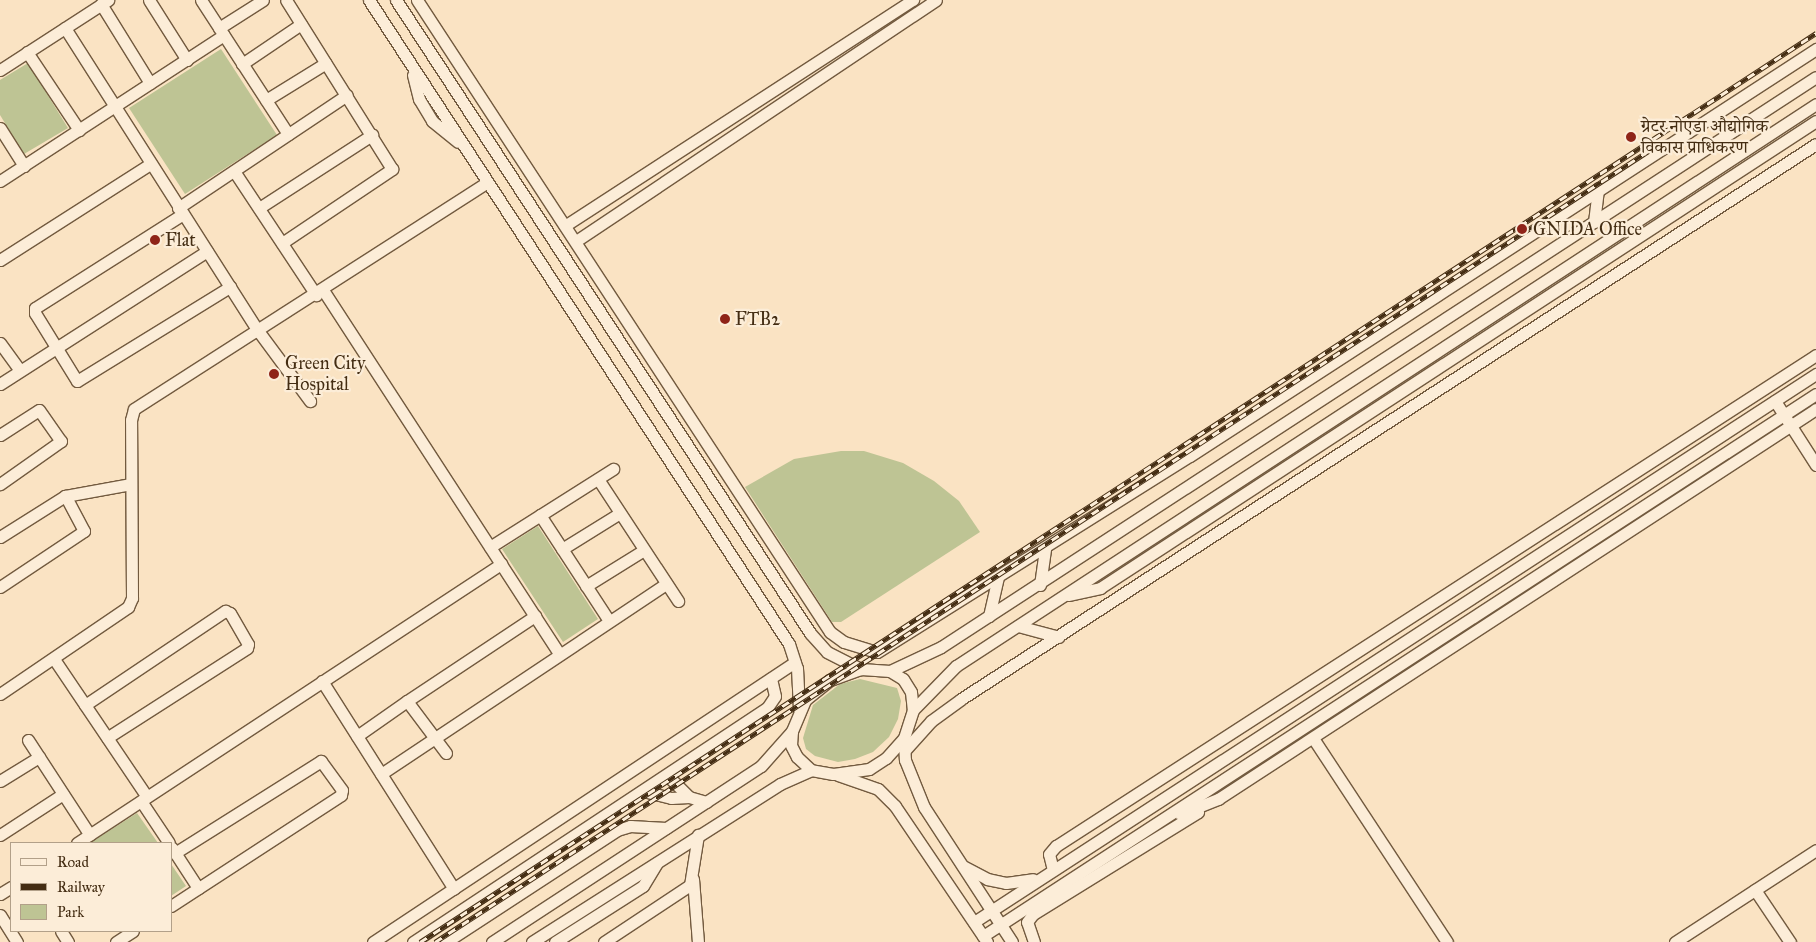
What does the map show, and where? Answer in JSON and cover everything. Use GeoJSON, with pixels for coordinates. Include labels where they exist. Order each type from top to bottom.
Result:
{"type":"FeatureCollection","features":[{"type":"Feature","properties":{"kind":"street"},"geometry":{"type":"LineString","coordinates":[[149,0],[187,60]]}},
{"type":"Feature","properties":{"kind":"street"},"geometry":{"type":"LineString","coordinates":[[201,0],[288,134]]}},
{"type":"Feature","properties":{"kind":"street"},"geometry":{"type":"LineString","coordinates":[[0,181],[187,60],[263,0]]}},
{"type":"Feature","properties":{"kind":"street"},"geometry":{"type":"LineString","coordinates":[[282,243],[392,169],[286,0]]}},
{"type":"Feature","properties":{"kind":"street"},"geometry":{"type":"LineString","coordinates":[[369,0],[789,644],[795,662],[800,690],[799,715]]}},
{"type":"Feature","properties":{"kind":"street"},"geometry":{"type":"LineString","coordinates":[[396,0],[818,643],[827,652],[861,669],[890,671],[940,647],[1040,586],[1816,77]]}},
{"type":"Feature","properties":{"kind":"street"},"geometry":{"type":"LineString","coordinates":[[417,0],[566,225],[830,632],[838,639],[879,652],[1045,548],[1598,188],[1816,49]]}},
{"type":"Feature","properties":{"kind":"street"},"geometry":{"type":"LineString","coordinates":[[566,225],[913,0]]}},
{"type":"Feature","properties":{"kind":"street"},"geometry":{"type":"LineString","coordinates":[[576,241],[936,0]]}},
{"type":"Feature","properties":{"kind":"street"},"geometry":{"type":"LineString","coordinates":[[0,70],[104,2],[150,83]]}},
{"type":"Feature","properties":{"kind":"street"},"geometry":{"type":"LineString","coordinates":[[242,64],[301,24]]}},
{"type":"Feature","properties":{"kind":"street"},"geometry":{"type":"LineString","coordinates":[[65,28],[150,164],[259,332],[310,401]]}},
{"type":"Feature","properties":{"kind":"street"},"geometry":{"type":"LineString","coordinates":[[27,52],[78,130]]}},
{"type":"Feature","properties":{"kind":"street"},"geometry":{"type":"LineString","coordinates":[[266,100],[326,63]]}},
{"type":"Feature","properties":{"kind":"street"},"geometry":{"type":"LineString","coordinates":[[230,287],[81,382],[77,381],[35,313],[35,308],[180,211],[234,171],[347,95]]}},
{"type":"Feature","properties":{"kind":"street"},"geometry":{"type":"LineString","coordinates":[[913,710],[946,674],[1816,104]]}},
{"type":"Feature","properties":{"kind":"street"},"geometry":{"type":"LineString","coordinates":[[1064,595],[1100,588],[1816,121]]}},
{"type":"Feature","properties":{"kind":"street"},"geometry":{"type":"LineString","coordinates":[[0,128],[24,166]]}},
{"type":"Feature","properties":{"kind":"street"},"geometry":{"type":"LineString","coordinates":[[259,208],[372,135]]}},
{"type":"Feature","properties":{"kind":"street"},"geometry":{"type":"LineString","coordinates":[[833,774],[879,764],[943,711],[1060,637],[1816,144]]}},
{"type":"Feature","properties":{"kind":"street"},"geometry":{"type":"LineString","coordinates":[[0,260],[150,164]]}},
{"type":"Feature","properties":{"kind":"street"},"geometry":{"type":"LineString","coordinates":[[234,171],[282,243],[319,292],[490,547],[558,654]]}},
{"type":"Feature","properties":{"kind":"street"},"geometry":{"type":"LineString","coordinates":[[0,694],[128,607],[132,598],[131,484],[134,409],[259,332],[487,182]]}},
{"type":"Feature","properties":{"kind":"street"},"geometry":{"type":"LineString","coordinates":[[1594,222],[1598,188]]}},
{"type":"Feature","properties":{"kind":"street"},"geometry":{"type":"LineString","coordinates":[[0,384],[206,251]]}},
{"type":"Feature","properties":{"kind":"street"},"geometry":{"type":"LineString","coordinates":[[0,343],[20,371]]}},
{"type":"Feature","properties":{"kind":"street"},"geometry":{"type":"LineString","coordinates":[[1050,872],[1049,854],[1056,846],[1816,355]]}},
{"type":"Feature","properties":{"kind":"street"},"geometry":{"type":"LineString","coordinates":[[974,922],[1816,374]]}},
{"type":"Feature","properties":{"kind":"street"},"geometry":{"type":"LineString","coordinates":[[792,731],[791,744],[798,757],[812,770],[833,774],[878,789],[895,806],[985,939],[1001,925],[1816,394]]}},
{"type":"Feature","properties":{"kind":"street"},"geometry":{"type":"LineString","coordinates":[[1774,402],[1816,465]]}},
{"type":"Feature","properties":{"kind":"street"},"geometry":{"type":"LineString","coordinates":[[0,435],[39,410],[61,441],[0,484]]}},
{"type":"Feature","properties":{"kind":"street"},"geometry":{"type":"LineString","coordinates":[[1032,941],[1027,922],[1033,914],[1313,738],[1816,410]]}},
{"type":"Feature","properties":{"kind":"street"},"geometry":{"type":"LineString","coordinates":[[676,429],[690,418]]}},
{"type":"Feature","properties":{"kind":"street"},"geometry":{"type":"LineString","coordinates":[[490,547],[613,469]]}},
{"type":"Feature","properties":{"kind":"street"},"geometry":{"type":"LineString","coordinates":[[598,478],[678,601]]}},
{"type":"Feature","properties":{"kind":"street"},"geometry":{"type":"LineString","coordinates":[[0,537],[65,496],[131,484]]}},
{"type":"Feature","properties":{"kind":"street"},"geometry":{"type":"LineString","coordinates":[[0,587],[84,531],[65,496]]}},
{"type":"Feature","properties":{"kind":"street"},"geometry":{"type":"LineString","coordinates":[[562,548],[620,513]]}},
{"type":"Feature","properties":{"kind":"street"},"geometry":{"type":"LineString","coordinates":[[540,515],[609,621]]}},
{"type":"Feature","properties":{"kind":"street"},"geometry":{"type":"LineString","coordinates":[[1040,586],[1045,548]]}},
{"type":"Feature","properties":{"kind":"street"},"geometry":{"type":"LineString","coordinates":[[586,586],[644,550]]}},
{"type":"Feature","properties":{"kind":"street"},"geometry":{"type":"LineString","coordinates":[[79,842],[501,564]]}},
{"type":"Feature","properties":{"kind":"street"},"geometry":{"type":"LineString","coordinates":[[989,616],[998,577]]}},
{"type":"Feature","properties":{"kind":"street"},"geometry":{"type":"LineString","coordinates":[[381,774],[433,736],[666,584]]}},
{"type":"Feature","properties":{"kind":"street"},"geometry":{"type":"LineString","coordinates":[[85,704],[225,611],[230,613],[248,644],[247,648],[107,738]]}},
{"type":"Feature","properties":{"kind":"street"},"geometry":{"type":"LineString","coordinates":[[357,736],[534,616]]}},
{"type":"Feature","properties":{"kind":"street"},"geometry":{"type":"LineString","coordinates":[[1018,626],[1060,637]]}},
{"type":"Feature","properties":{"kind":"street"},"geometry":{"type":"LineString","coordinates":[[54,659],[107,738],[169,842]]}},
{"type":"Feature","properties":{"kind":"street"},"geometry":{"type":"LineString","coordinates":[[373,942],[795,662]]}},
{"type":"Feature","properties":{"kind":"street"},"geometry":{"type":"LineString","coordinates":[[492,942],[761,766],[792,731],[805,700],[830,680],[861,669]]}},
{"type":"Feature","properties":{"kind":"street"},"geometry":{"type":"LineString","coordinates":[[890,671],[902,679],[911,692],[913,710],[904,744],[915,790],[1012,942]]}},
{"type":"Feature","properties":{"kind":"street"},"geometry":{"type":"LineString","coordinates":[[413,942],[766,708],[775,696],[771,678]]}},
{"type":"Feature","properties":{"kind":"street"},"geometry":{"type":"LineString","coordinates":[[322,681],[454,888]]}},
{"type":"Feature","properties":{"kind":"street"},"geometry":{"type":"LineString","coordinates":[[407,701],[446,753]]}},
{"type":"Feature","properties":{"kind":"street"},"geometry":{"type":"LineString","coordinates":[[1313,738],[1447,942]]}},
{"type":"Feature","properties":{"kind":"street"},"geometry":{"type":"LineString","coordinates":[[28,740],[90,835]]}},
{"type":"Feature","properties":{"kind":"street"},"geometry":{"type":"LineString","coordinates":[[0,781],[39,757]]}},
{"type":"Feature","properties":{"kind":"street"},"geometry":{"type":"LineString","coordinates":[[172,905],[341,795],[342,790],[326,763],[318,762],[172,848],[198,888]]}},
{"type":"Feature","properties":{"kind":"street"},"geometry":{"type":"LineString","coordinates":[[532,942],[780,784],[812,770]]}},
{"type":"Feature","properties":{"kind":"street"},"geometry":{"type":"LineString","coordinates":[[667,775],[689,797]]}},
{"type":"Feature","properties":{"kind":"street"},"geometry":{"type":"LineString","coordinates":[[643,791],[671,798],[689,797],[706,802]]}},
{"type":"Feature","properties":{"kind":"street"},"geometry":{"type":"LineString","coordinates":[[0,835],[62,794]]}},
{"type":"Feature","properties":{"kind":"street"},"geometry":{"type":"LineString","coordinates":[[1160,821],[1218,799]]}},
{"type":"Feature","properties":{"kind":"street"},"geometry":{"type":"LineString","coordinates":[[446,942],[617,830],[630,826],[666,828]]}},
{"type":"Feature","properties":{"kind":"street"},"geometry":{"type":"LineString","coordinates":[[698,835],[693,879],[698,942]]}},
{"type":"Feature","properties":{"kind":"street"},"geometry":{"type":"LineString","coordinates":[[1675,942],[1814,854]]}},
{"type":"Feature","properties":{"kind":"street"},"geometry":{"type":"LineString","coordinates":[[555,942],[643,886],[658,862]]}},
{"type":"Feature","properties":{"kind":"street"},"geometry":{"type":"LineString","coordinates":[[962,865],[987,879],[1006,884],[1025,882],[1050,872]]}},
{"type":"Feature","properties":{"kind":"street"},"geometry":{"type":"LineString","coordinates":[[604,942],[693,879]]}},
{"type":"Feature","properties":{"kind":"street"},"geometry":{"type":"LineString","coordinates":[[1755,890],[1790,942]]}},
{"type":"Feature","properties":{"kind":"street"},"geometry":{"type":"LineString","coordinates":[[0,915],[10,931]]}},
{"type":"Feature","properties":{"kind":"street"},"geometry":{"type":"LineString","coordinates":[[116,938],[131,932]]}},
{"type":"Feature","properties":{"kind":"green space"},"geometry":{"type":"Polygon","coordinates":[[[221,49],[277,135],[185,194],[129,108],[221,49]]]}},
{"type":"Feature","properties":{"kind":"green space"},"geometry":{"type":"Polygon","coordinates":[[[28,63],[68,128],[24,154],[0,115],[0,80],[28,63]]]}},
{"type":"Feature","properties":{"kind":"green space"},"geometry":{"type":"Polygon","coordinates":[[[841,451],[864,451],[903,463],[934,481],[959,501],[980,532],[841,622],[832,622],[745,487],[794,459],[841,451]]]}},
{"type":"Feature","properties":{"kind":"green space"},"geometry":{"type":"Polygon","coordinates":[[[538,526],[598,619],[563,642],[502,549],[538,526]]]}},
{"type":"Feature","properties":{"kind":"green space"},"geometry":{"type":"Polygon","coordinates":[[[860,679],[897,688],[901,701],[898,719],[889,737],[873,752],[855,759],[838,762],[815,756],[806,749],[803,738],[813,705],[840,684],[860,679]]]}},
{"type":"Feature","properties":{"kind":"green space"},"geometry":{"type":"Polygon","coordinates":[[[137,813],[157,842],[92,842],[137,813]]]}},
{"type":"Feature","properties":{"kind":"green space"},"geometry":{"type":"Polygon","coordinates":[[[172,865],[186,886],[172,895],[172,865]]]}},
{"type":"Feature","properties":{"kind":"railway"},"geometry":{"type":"LineString","coordinates":[[420,942],[1816,33]]}},
{"type":"Feature","properties":{"kind":"railway"},"geometry":{"type":"LineString","coordinates":[[435,942],[1659,144]]}},
{"type":"Feature","properties":{"kind":"place","name":"ग्रेटर नोएडा औद्योगिक विकास प्राधिकरण"},"geometry":{"type":"Point","coordinates":[1631,137]}},
{"type":"Feature","properties":{"kind":"place","name":"GNIDA Office"},"geometry":{"type":"Point","coordinates":[1522,229]}},
{"type":"Feature","properties":{"kind":"place","name":"Flat"},"geometry":{"type":"Point","coordinates":[155,240]}},
{"type":"Feature","properties":{"kind":"place","name":"FTB2"},"geometry":{"type":"Point","coordinates":[725,319]}},
{"type":"Feature","properties":{"kind":"place","name":"Green City Hospital"},"geometry":{"type":"Point","coordinates":[274,374]}}]}
